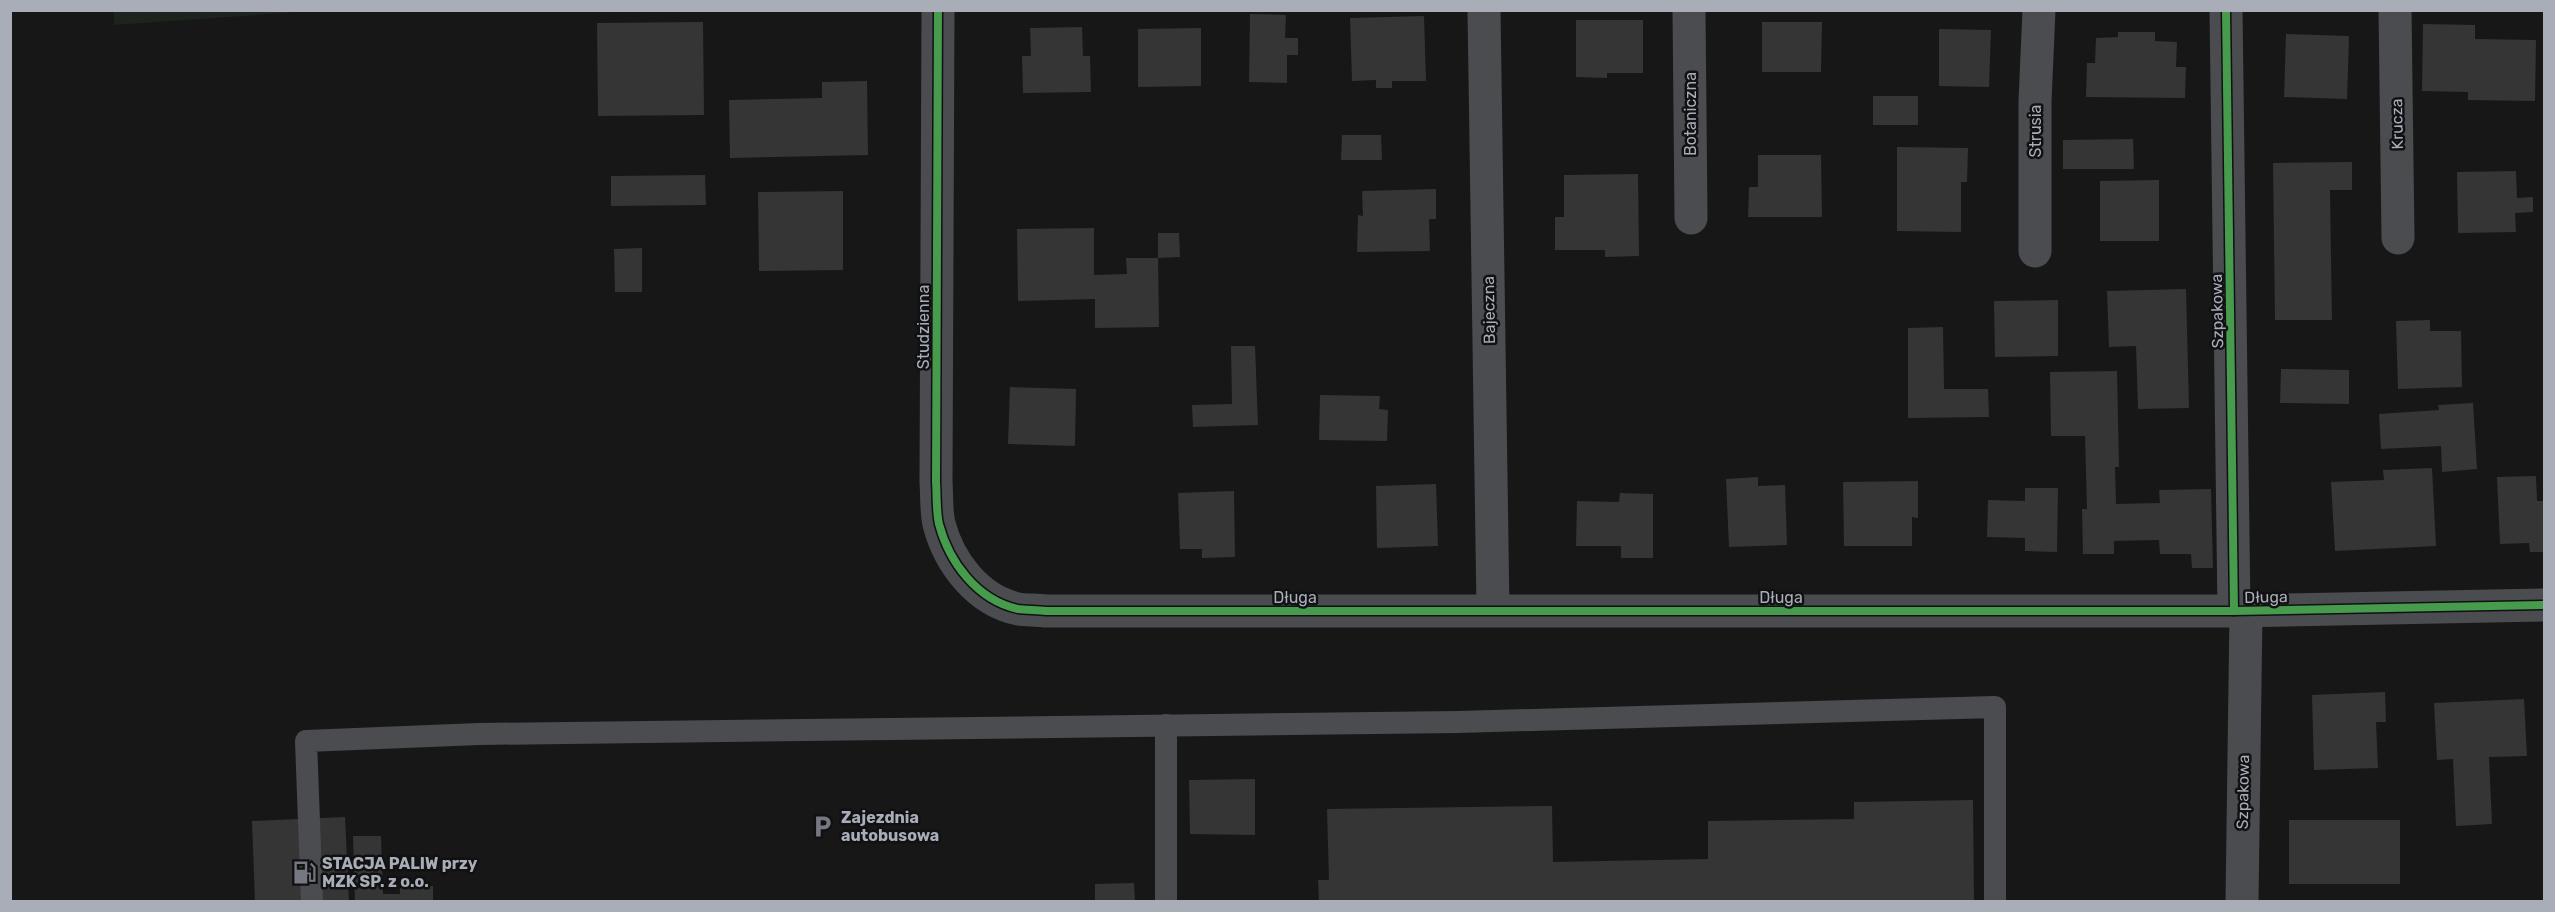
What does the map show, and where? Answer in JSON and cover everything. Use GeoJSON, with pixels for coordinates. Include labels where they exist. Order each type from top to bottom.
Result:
{"type":"FeatureCollection","features":[{"type":"Feature","properties":{"kind":"street","name":"Studzienna"},"geometry":{"type":"LineString","coordinates":[[938,10],[936,482],[939,522],[953,560],[968,579],[986,595],[1017,609]]}},
{"type":"Feature","properties":{"kind":"street","name":"Bajeczna"},"geometry":{"type":"LineString","coordinates":[[1484,10],[1493,610]]}},
{"type":"Feature","properties":{"kind":"street","name":"Botaniczna"},"geometry":{"type":"LineString","coordinates":[[1689,10],[1691,218]]}},
{"type":"Feature","properties":{"kind":"street","name":"Strusia"},"geometry":{"type":"LineString","coordinates":[[2036,251],[2035,101],[2039,10]]}},
{"type":"Feature","properties":{"kind":"street","name":"Szpakowa"},"geometry":{"type":"LineString","coordinates":[[2226,10],[2240,611],[2242,902]]}},
{"type":"Feature","properties":{"kind":"street","name":"Krucza"},"geometry":{"type":"LineString","coordinates":[[2395,10],[2398,238]]}},
{"type":"Feature","properties":{"kind":"street","name":"Długa"},"geometry":{"type":"LineString","coordinates":[[1017,609],[1046,611],[2240,611],[2544,605]]}},
{"type":"Feature","properties":{"kind":"lane"},"geometry":{"type":"LineString","coordinates":[[312,902],[306,741],[479,734],[1458,722],[1995,707],[1995,902]]}},
{"type":"Feature","properties":{"kind":"lane"},"geometry":{"type":"LineString","coordinates":[[1166,725],[1166,902]]}},
{"type":"Feature","properties":{"kind":"shaded area"},"geometry":{"type":"Polygon","coordinates":[[[114,10],[311,10],[311,11],[114,25],[114,10]]]}},
{"type":"Feature","properties":{"kind":"building"},"geometry":{"type":"Polygon","coordinates":[[[1250,14],[1286,15],[1285,38],[1298,38],[1298,55],[1287,55],[1287,83],[1249,82],[1250,14]]]}},
{"type":"Feature","properties":{"kind":"building"},"geometry":{"type":"Polygon","coordinates":[[[1424,16],[1426,81],[1392,81],[1392,88],[1376,88],[1376,80],[1352,81],[1350,18],[1424,16]]]}},
{"type":"Feature","properties":{"kind":"building"},"geometry":{"type":"Polygon","coordinates":[[[1576,20],[1643,20],[1643,73],[1607,73],[1607,78],[1576,77],[1576,20]]]}},
{"type":"Feature","properties":{"kind":"building"},"geometry":{"type":"Polygon","coordinates":[[[703,22],[704,115],[598,116],[597,23],[703,22]]]}},
{"type":"Feature","properties":{"kind":"building"},"geometry":{"type":"Polygon","coordinates":[[[1762,22],[1822,22],[1821,72],[1762,72],[1762,22]]]}},
{"type":"Feature","properties":{"kind":"building"},"geometry":{"type":"Polygon","coordinates":[[[2423,24],[2475,25],[2475,39],[2536,40],[2535,101],[2468,100],[2468,92],[2422,91],[2423,24]]]}},
{"type":"Feature","properties":{"kind":"building"},"geometry":{"type":"Polygon","coordinates":[[[1082,27],[1083,56],[1090,56],[1091,92],[1023,93],[1022,56],[1031,56],[1030,28],[1082,27]]]}},
{"type":"Feature","properties":{"kind":"building"},"geometry":{"type":"Polygon","coordinates":[[[1201,28],[1201,86],[1138,87],[1138,29],[1201,28]]]}},
{"type":"Feature","properties":{"kind":"building"},"geometry":{"type":"Polygon","coordinates":[[[1939,29],[1991,30],[1989,87],[1939,86],[1939,29]]]}},
{"type":"Feature","properties":{"kind":"building"},"geometry":{"type":"Polygon","coordinates":[[[2118,32],[2155,32],[2155,41],[2177,42],[2176,67],[2186,67],[2185,98],[2086,97],[2087,63],[2095,63],[2096,38],[2118,37],[2118,32]]]}},
{"type":"Feature","properties":{"kind":"building"},"geometry":{"type":"Polygon","coordinates":[[[2286,34],[2349,36],[2347,99],[2284,97],[2286,34]]]}},
{"type":"Feature","properties":{"kind":"building"},"geometry":{"type":"Polygon","coordinates":[[[867,81],[868,155],[730,158],[729,100],[822,98],[822,82],[867,81]]]}},
{"type":"Feature","properties":{"kind":"building"},"geometry":{"type":"Polygon","coordinates":[[[1873,96],[1918,96],[1918,125],[1873,125],[1873,96]]]}},
{"type":"Feature","properties":{"kind":"building"},"geometry":{"type":"Polygon","coordinates":[[[1342,135],[1381,135],[1382,160],[1341,160],[1342,135]]]}},
{"type":"Feature","properties":{"kind":"building"},"geometry":{"type":"Polygon","coordinates":[[[2133,139],[2134,169],[2063,169],[2063,140],[2133,139]]]}},
{"type":"Feature","properties":{"kind":"building"},"geometry":{"type":"Polygon","coordinates":[[[1897,147],[1968,148],[1967,182],[1961,182],[1961,232],[1897,231],[1897,147]]]}},
{"type":"Feature","properties":{"kind":"building"},"geometry":{"type":"Polygon","coordinates":[[[1758,155],[1821,155],[1822,217],[1748,217],[1749,187],[1758,187],[1758,155]]]}},
{"type":"Feature","properties":{"kind":"building"},"geometry":{"type":"Polygon","coordinates":[[[2352,162],[2352,190],[2330,190],[2332,320],[2275,320],[2273,163],[2352,162]]]}},
{"type":"Feature","properties":{"kind":"building"},"geometry":{"type":"Polygon","coordinates":[[[2516,171],[2517,198],[2533,197],[2533,212],[2515,213],[2516,232],[2458,233],[2457,172],[2516,171]]]}},
{"type":"Feature","properties":{"kind":"building"},"geometry":{"type":"Polygon","coordinates":[[[1638,174],[1639,256],[1605,257],[1605,250],[1555,250],[1555,217],[1564,217],[1564,175],[1638,174]]]}},
{"type":"Feature","properties":{"kind":"building"},"geometry":{"type":"Polygon","coordinates":[[[705,175],[706,205],[611,206],[611,176],[705,175]]]}},
{"type":"Feature","properties":{"kind":"building"},"geometry":{"type":"Polygon","coordinates":[[[2159,180],[2159,241],[2100,241],[2100,181],[2159,180]]]}},
{"type":"Feature","properties":{"kind":"building"},"geometry":{"type":"Polygon","coordinates":[[[1436,189],[1436,219],[1429,219],[1430,251],[1357,252],[1358,215],[1363,216],[1362,191],[1436,189]]]}},
{"type":"Feature","properties":{"kind":"building"},"geometry":{"type":"Polygon","coordinates":[[[843,191],[843,270],[759,271],[758,192],[843,191]]]}},
{"type":"Feature","properties":{"kind":"building"},"geometry":{"type":"Polygon","coordinates":[[[1094,228],[1094,275],[1127,274],[1126,258],[1158,258],[1159,327],[1095,328],[1095,299],[1018,301],[1017,229],[1094,228]]]}},
{"type":"Feature","properties":{"kind":"building"},"geometry":{"type":"Polygon","coordinates":[[[1158,233],[1179,233],[1180,257],[1158,258],[1158,233]]]}},
{"type":"Feature","properties":{"kind":"building"},"geometry":{"type":"Polygon","coordinates":[[[642,248],[642,292],[615,292],[614,249],[642,248]]]}},
{"type":"Feature","properties":{"kind":"building"},"geometry":{"type":"Polygon","coordinates":[[[2186,289],[2189,408],[2138,409],[2136,346],[2109,347],[2107,291],[2186,289]]]}},
{"type":"Feature","properties":{"kind":"building"},"geometry":{"type":"Polygon","coordinates":[[[2058,300],[2058,356],[1995,357],[1994,301],[2058,300]]]}},
{"type":"Feature","properties":{"kind":"building"},"geometry":{"type":"Polygon","coordinates":[[[2430,320],[2430,331],[2461,331],[2462,387],[2398,389],[2396,321],[2430,320]]]}},
{"type":"Feature","properties":{"kind":"building"},"geometry":{"type":"Polygon","coordinates":[[[1943,327],[1944,389],[1988,389],[1989,417],[1908,418],[1908,328],[1943,327]]]}},
{"type":"Feature","properties":{"kind":"building"},"geometry":{"type":"Polygon","coordinates":[[[1231,346],[1255,346],[1258,425],[1193,427],[1192,405],[1232,404],[1231,346]]]}},
{"type":"Feature","properties":{"kind":"building"},"geometry":{"type":"Polygon","coordinates":[[[2281,369],[2349,370],[2349,404],[2280,403],[2281,369]]]}},
{"type":"Feature","properties":{"kind":"building"},"geometry":{"type":"Polygon","coordinates":[[[2117,371],[2119,467],[2115,467],[2116,504],[2160,503],[2159,490],[2211,489],[2213,568],[2192,568],[2191,554],[2160,554],[2159,540],[2114,541],[2114,554],[2083,554],[2082,509],[2087,509],[2085,436],[2051,436],[2050,372],[2117,371]]]}},
{"type":"Feature","properties":{"kind":"building"},"geometry":{"type":"Polygon","coordinates":[[[1010,387],[1076,389],[1075,446],[1008,444],[1010,387]]]}},
{"type":"Feature","properties":{"kind":"building"},"geometry":{"type":"Polygon","coordinates":[[[1320,395],[1380,396],[1379,409],[1388,410],[1387,441],[1319,440],[1320,395]]]}},
{"type":"Feature","properties":{"kind":"building"},"geometry":{"type":"Polygon","coordinates":[[[2473,403],[2477,469],[2442,472],[2441,446],[2381,449],[2379,414],[2439,410],[2438,405],[2473,403]]]}},
{"type":"Feature","properties":{"kind":"building"},"geometry":{"type":"Polygon","coordinates":[[[2432,468],[2436,546],[2335,551],[2331,482],[2384,480],[2383,470],[2432,468]]]}},
{"type":"Feature","properties":{"kind":"building"},"geometry":{"type":"Polygon","coordinates":[[[2536,476],[2537,501],[2544,501],[2544,552],[2530,552],[2529,543],[2500,544],[2497,477],[2536,476]]]}},
{"type":"Feature","properties":{"kind":"building"},"geometry":{"type":"Polygon","coordinates":[[[1758,477],[1758,486],[1785,485],[1787,545],[1729,547],[1726,479],[1758,477]]]}},
{"type":"Feature","properties":{"kind":"building"},"geometry":{"type":"Polygon","coordinates":[[[1918,481],[1918,518],[1912,517],[1912,546],[1844,546],[1843,482],[1918,481]]]}},
{"type":"Feature","properties":{"kind":"building"},"geometry":{"type":"Polygon","coordinates":[[[1436,484],[1438,546],[1377,548],[1376,486],[1436,484]]]}},
{"type":"Feature","properties":{"kind":"building"},"geometry":{"type":"Polygon","coordinates":[[[2025,488],[2058,488],[2057,552],[2025,551],[2025,538],[1987,537],[1988,500],[2025,501],[2025,488]]]}},
{"type":"Feature","properties":{"kind":"building"},"geometry":{"type":"Polygon","coordinates":[[[1234,491],[1235,557],[1202,558],[1202,549],[1180,549],[1178,493],[1234,491]]]}},
{"type":"Feature","properties":{"kind":"building"},"geometry":{"type":"Polygon","coordinates":[[[1620,493],[1653,494],[1653,558],[1621,558],[1621,546],[1576,546],[1577,501],[1619,502],[1620,493]]]}},
{"type":"Feature","properties":{"kind":"building"},"geometry":{"type":"Polygon","coordinates":[[[2385,692],[2386,722],[2376,722],[2378,768],[2314,770],[2312,695],[2385,692]]]}},
{"type":"Feature","properties":{"kind":"building"},"geometry":{"type":"Polygon","coordinates":[[[2524,699],[2527,756],[2489,757],[2492,824],[2456,826],[2453,759],[2437,760],[2434,703],[2524,699]]]}},
{"type":"Feature","properties":{"kind":"building"},"geometry":{"type":"Polygon","coordinates":[[[1255,779],[1255,835],[1190,834],[1189,780],[1255,779]]]}},
{"type":"Feature","properties":{"kind":"building"},"geometry":{"type":"Polygon","coordinates":[[[1973,800],[1974,902],[1319,902],[1318,880],[1329,880],[1327,809],[1552,806],[1553,862],[1708,859],[1708,821],[1854,819],[1854,802],[1973,800]]]}},
{"type":"Feature","properties":{"kind":"building"},"geometry":{"type":"Polygon","coordinates":[[[345,817],[349,902],[255,902],[252,821],[345,817]]]}},
{"type":"Feature","properties":{"kind":"building"},"geometry":{"type":"Polygon","coordinates":[[[2289,820],[2400,820],[2400,884],[2289,884],[2289,820]]]}},
{"type":"Feature","properties":{"kind":"building"},"geometry":{"type":"Polygon","coordinates":[[[353,836],[381,836],[383,894],[400,894],[400,888],[433,886],[433,902],[355,902],[353,836]]]}},
{"type":"Feature","properties":{"kind":"building"},"geometry":{"type":"Polygon","coordinates":[[[1134,883],[1135,902],[1095,902],[1095,884],[1134,883]]]}},
{"type":"Feature","properties":{"kind":"cycle path"},"geometry":{"type":"LineString","coordinates":[[938,10],[937,514],[944,538],[958,565],[978,588],[1003,604],[1018,609],[1046,611],[2234,611],[2544,605]]}},
{"type":"Feature","properties":{"kind":"cycle path"},"geometry":{"type":"LineString","coordinates":[[2226,10],[2234,611]]}},
{"type":"Feature","properties":{"kind":"place","name":"Zajezdnia autobusowa"},"geometry":{"type":"Point","coordinates":[823,826]}},
{"type":"Feature","properties":{"kind":"place","name":"STACJA PALIW przy MZK SP. z o.o."},"geometry":{"type":"Point","coordinates":[304,872]}}]}
